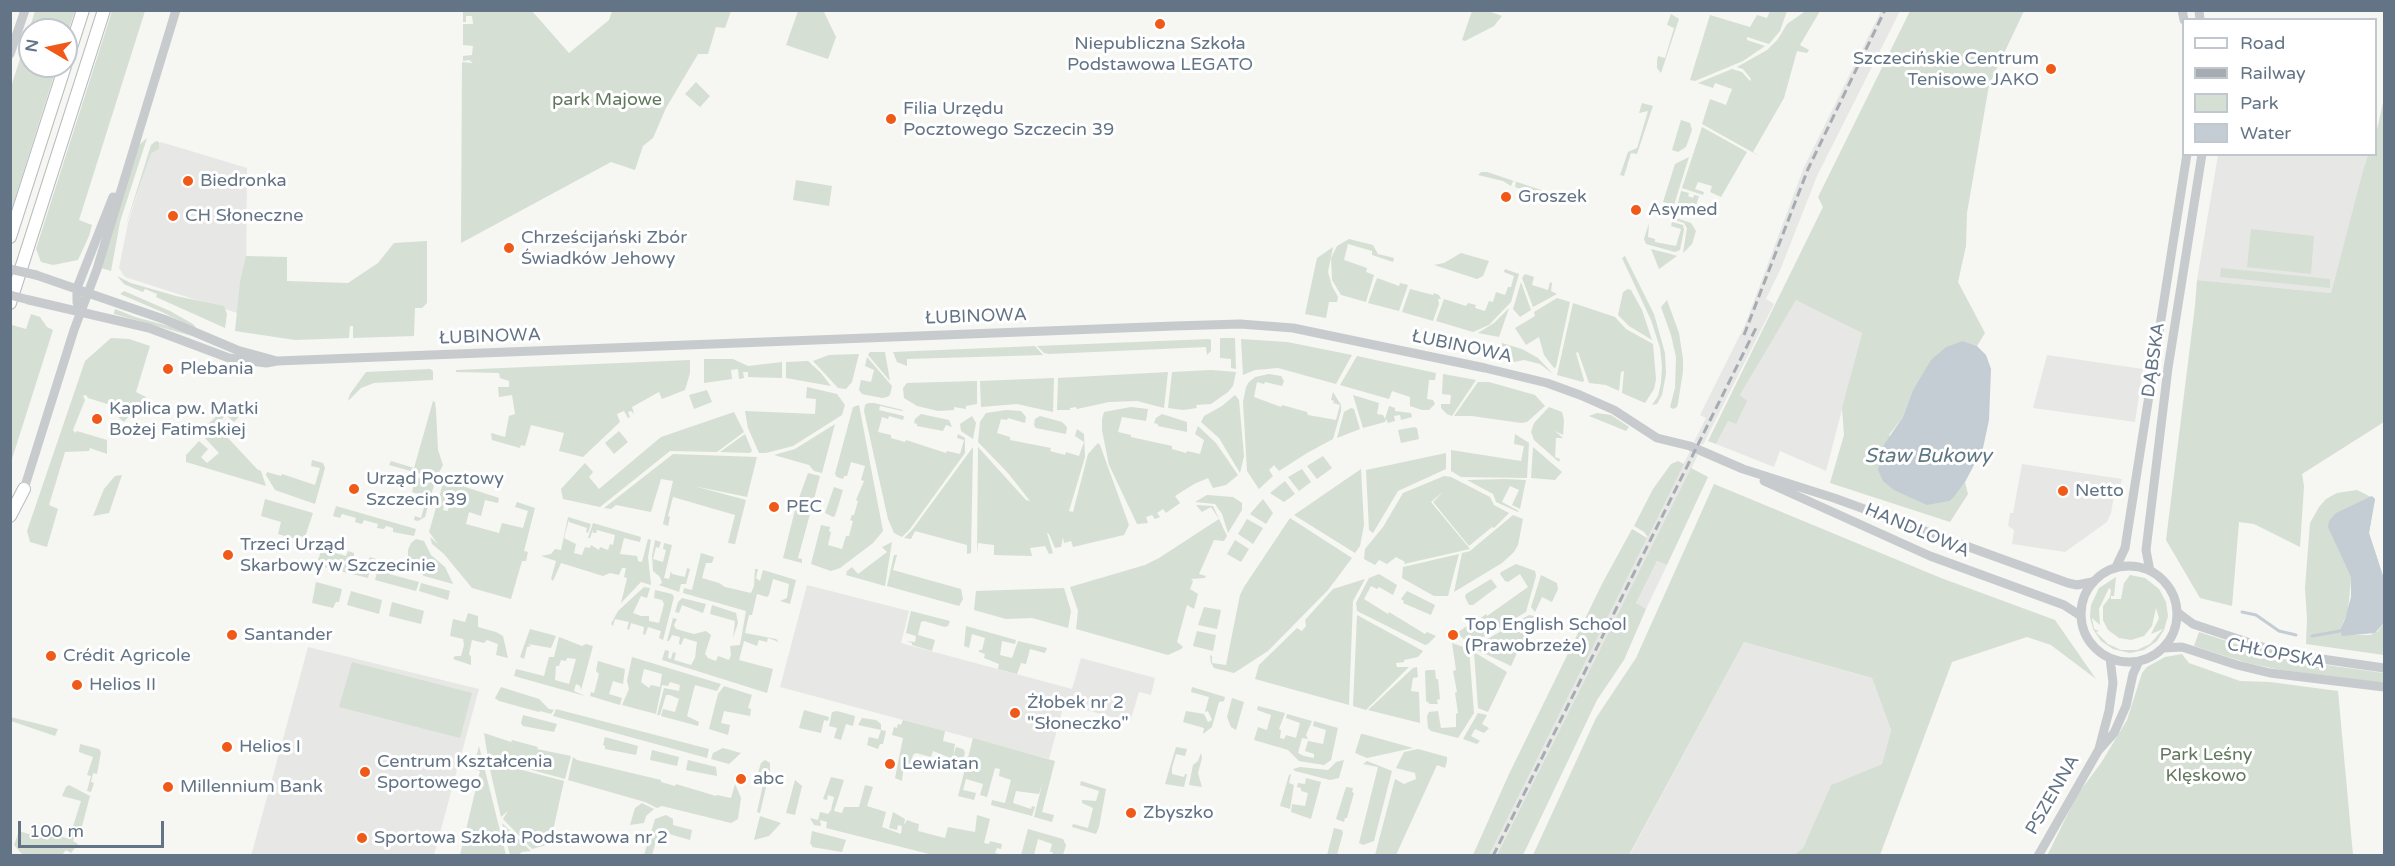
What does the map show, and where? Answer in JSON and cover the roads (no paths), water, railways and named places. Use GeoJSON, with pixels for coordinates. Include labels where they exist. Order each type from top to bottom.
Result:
{"type":"FeatureCollection","features":[{"type":"Feature","properties":{"kind":"main road"},"geometry":{"type":"LineString","coordinates":[[78,26],[83,10]]}},
{"type":"Feature","properties":{"kind":"main road"},"geometry":{"type":"LineString","coordinates":[[10,303],[104,10]]}},
{"type":"Feature","properties":{"kind":"main road"},"geometry":{"type":"LineString","coordinates":[[10,237],[61,78]]}},
{"type":"Feature","properties":{"kind":"main road"},"geometry":{"type":"LineString","coordinates":[[10,516],[24,489]]}},
{"type":"Feature","properties":{"kind":"street"},"geometry":{"type":"LineString","coordinates":[[10,54],[25,10]]}},
{"type":"Feature","properties":{"kind":"street"},"geometry":{"type":"LineString","coordinates":[[24,489],[80,311],[89,292],[176,10]]}},
{"type":"Feature","properties":{"kind":"street"},"geometry":{"type":"LineString","coordinates":[[80,311],[77,302],[77,288],[131,150]]}},
{"type":"Feature","properties":{"kind":"street","name":"DĄBSKA"},"geometry":{"type":"LineString","coordinates":[[2116,567],[2125,548],[2187,156]]}},
{"type":"Feature","properties":{"kind":"street","name":"DĄBSKA"},"geometry":{"type":"LineString","coordinates":[[2150,571],[2146,553],[2152,496],[2168,368],[2202,156]]}},
{"type":"Feature","properties":{"kind":"street","name":"ŁUBINOWA"},"geometry":{"type":"LineString","coordinates":[[10,269],[89,292],[166,320],[225,345],[277,361]]}},
{"type":"Feature","properties":{"kind":"street","name":"ŁUBINOWA"},"geometry":{"type":"LineString","coordinates":[[10,295],[149,328],[229,358],[259,363],[1174,326],[1259,325],[1323,334],[1537,381],[1580,395],[1614,410],[1657,438]]}},
{"type":"Feature","properties":{"kind":"street","name":"HANDLOWA"},"geometry":{"type":"LineString","coordinates":[[1657,438],[1688,445],[1919,551],[2064,605],[2080,616]]}},
{"type":"Feature","properties":{"kind":"street","name":"HANDLOWA"},"geometry":{"type":"LineString","coordinates":[[1743,470],[1834,498],[2068,583],[2078,585],[2092,582]]}},
{"type":"Feature","properties":{"kind":"street"},"geometry":{"type":"LineString","coordinates":[[2131,566],[2150,571],[2162,579],[2170,590],[2177,612],[2173,633],[2163,648],[2139,661],[2125,662],[2100,653],[2089,642],[2080,616],[2083,598],[2092,582],[2101,574],[2116,567],[2131,566]]}},
{"type":"Feature","properties":{"kind":"street","name":"CHŁOPSKA"},"geometry":{"type":"LineString","coordinates":[[2177,612],[2193,624],[2280,653],[2385,668]]}},
{"type":"Feature","properties":{"kind":"street","name":"CHŁOPSKA"},"geometry":{"type":"LineString","coordinates":[[2163,648],[2182,648],[2270,673],[2385,687]]}},
{"type":"Feature","properties":{"kind":"street","name":"PSZENNA"},"geometry":{"type":"LineString","coordinates":[[2098,751],[2112,695],[2114,675],[2110,658]]}},
{"type":"Feature","properties":{"kind":"street","name":"PSZENNA"},"geometry":{"type":"LineString","coordinates":[[2038,855],[2098,751],[2115,733],[2139,661]]}},
{"type":"Feature","properties":{"kind":"water","name":"Staw Bukowy"},"geometry":{"type":"Polygon","coordinates":[[[1963,341],[1977,346],[1986,355],[1991,369],[1989,420],[1983,448],[1955,496],[1949,501],[1927,505],[1894,490],[1883,481],[1878,470],[1883,446],[1903,417],[1912,392],[1931,360],[1946,347],[1963,341]]]}},
{"type":"Feature","properties":{"kind":"water"},"geometry":{"type":"Polygon","coordinates":[[[2372,496],[2375,499],[2369,533],[2384,579],[2384,623],[2375,633],[2342,636],[2340,630],[2351,597],[2351,577],[2328,527],[2329,521],[2336,513],[2372,496]]]}},
{"type":"Feature","properties":{"kind":"waterway"},"geometry":{"type":"LineString","coordinates":[[2242,612],[2256,615],[2279,631],[2296,635]]}},
{"type":"Feature","properties":{"kind":"waterway"},"geometry":{"type":"LineString","coordinates":[[2312,636],[2340,631]]}},
{"type":"Feature","properties":{"kind":"railway"},"geometry":{"type":"LineString","coordinates":[[1744,335],[1808,169],[1885,10]]}},
{"type":"Feature","properties":{"kind":"railway"},"geometry":{"type":"LineString","coordinates":[[1493,856],[1757,326]]}},
{"type":"Feature","properties":{"kind":"place","name":"Niepubliczna Szkoła Podstawowa LEGATO"},"geometry":{"type":"Point","coordinates":[1160,24]}},
{"type":"Feature","properties":{"kind":"place","name":"Szczecińskie Centrum Tenisowe JAKO"},"geometry":{"type":"Point","coordinates":[2051,69]}},
{"type":"Feature","properties":{"kind":"place","name":"Filia Urzędu Pocztowego Szczecin 39"},"geometry":{"type":"Point","coordinates":[891,119]}},
{"type":"Feature","properties":{"kind":"place","name":"Biedronka"},"geometry":{"type":"Point","coordinates":[188,181]}},
{"type":"Feature","properties":{"kind":"place","name":"Groszek"},"geometry":{"type":"Point","coordinates":[1506,197]}},
{"type":"Feature","properties":{"kind":"place","name":"Asymed"},"geometry":{"type":"Point","coordinates":[1636,210]}},
{"type":"Feature","properties":{"kind":"place","name":"CH Słoneczne"},"geometry":{"type":"Point","coordinates":[173,216]}},
{"type":"Feature","properties":{"kind":"place","name":"Chrześcijański Zbór Świadków Jehowy"},"geometry":{"type":"Point","coordinates":[509,248]}},
{"type":"Feature","properties":{"kind":"place","name":"Plebania"},"geometry":{"type":"Point","coordinates":[168,369]}},
{"type":"Feature","properties":{"kind":"place","name":"Kaplica pw. Matki Bożej Fatimskiej"},"geometry":{"type":"Point","coordinates":[97,419]}},
{"type":"Feature","properties":{"kind":"place","name":"Urząd Pocztowy Szczecin 39"},"geometry":{"type":"Point","coordinates":[354,489]}},
{"type":"Feature","properties":{"kind":"place","name":"Netto"},"geometry":{"type":"Point","coordinates":[2063,491]}},
{"type":"Feature","properties":{"kind":"place","name":"PEC"},"geometry":{"type":"Point","coordinates":[774,507]}},
{"type":"Feature","properties":{"kind":"place","name":"Trzeci Urząd Skarbowy w Szczecinie"},"geometry":{"type":"Point","coordinates":[228,555]}},
{"type":"Feature","properties":{"kind":"place","name":"Santander"},"geometry":{"type":"Point","coordinates":[232,635]}},
{"type":"Feature","properties":{"kind":"place","name":"Top English School (Prawobrzeże)"},"geometry":{"type":"Point","coordinates":[1453,635]}},
{"type":"Feature","properties":{"kind":"place","name":"Crédit Agricole"},"geometry":{"type":"Point","coordinates":[51,656]}},
{"type":"Feature","properties":{"kind":"place","name":"Helios II"},"geometry":{"type":"Point","coordinates":[77,685]}},
{"type":"Feature","properties":{"kind":"place","name":"Żłobek nr 2 \"Słoneczko\""},"geometry":{"type":"Point","coordinates":[1015,713]}},
{"type":"Feature","properties":{"kind":"place","name":"Helios I"},"geometry":{"type":"Point","coordinates":[227,747]}},
{"type":"Feature","properties":{"kind":"place","name":"Lewiatan"},"geometry":{"type":"Point","coordinates":[890,764]}},
{"type":"Feature","properties":{"kind":"place","name":"Centrum Kształcenia Sportowego"},"geometry":{"type":"Point","coordinates":[365,772]}},
{"type":"Feature","properties":{"kind":"place","name":"abc"},"geometry":{"type":"Point","coordinates":[741,779]}},
{"type":"Feature","properties":{"kind":"place","name":"Millennium Bank"},"geometry":{"type":"Point","coordinates":[168,787]}},
{"type":"Feature","properties":{"kind":"place","name":"Zbyszko"},"geometry":{"type":"Point","coordinates":[1131,813]}},
{"type":"Feature","properties":{"kind":"place","name":"Sportowa Szkoła Podstawowa nr 2"},"geometry":{"type":"Point","coordinates":[362,838]}},
{"type":"Feature","properties":{"kind":"park label","name":"park Majowe"},"geometry":{"type":"Point","coordinates":[607,100]}},
{"type":"Feature","properties":{"kind":"park label","name":"Park Leśny Klęskowo"},"geometry":{"type":"Point","coordinates":[2206,765]}}]}
